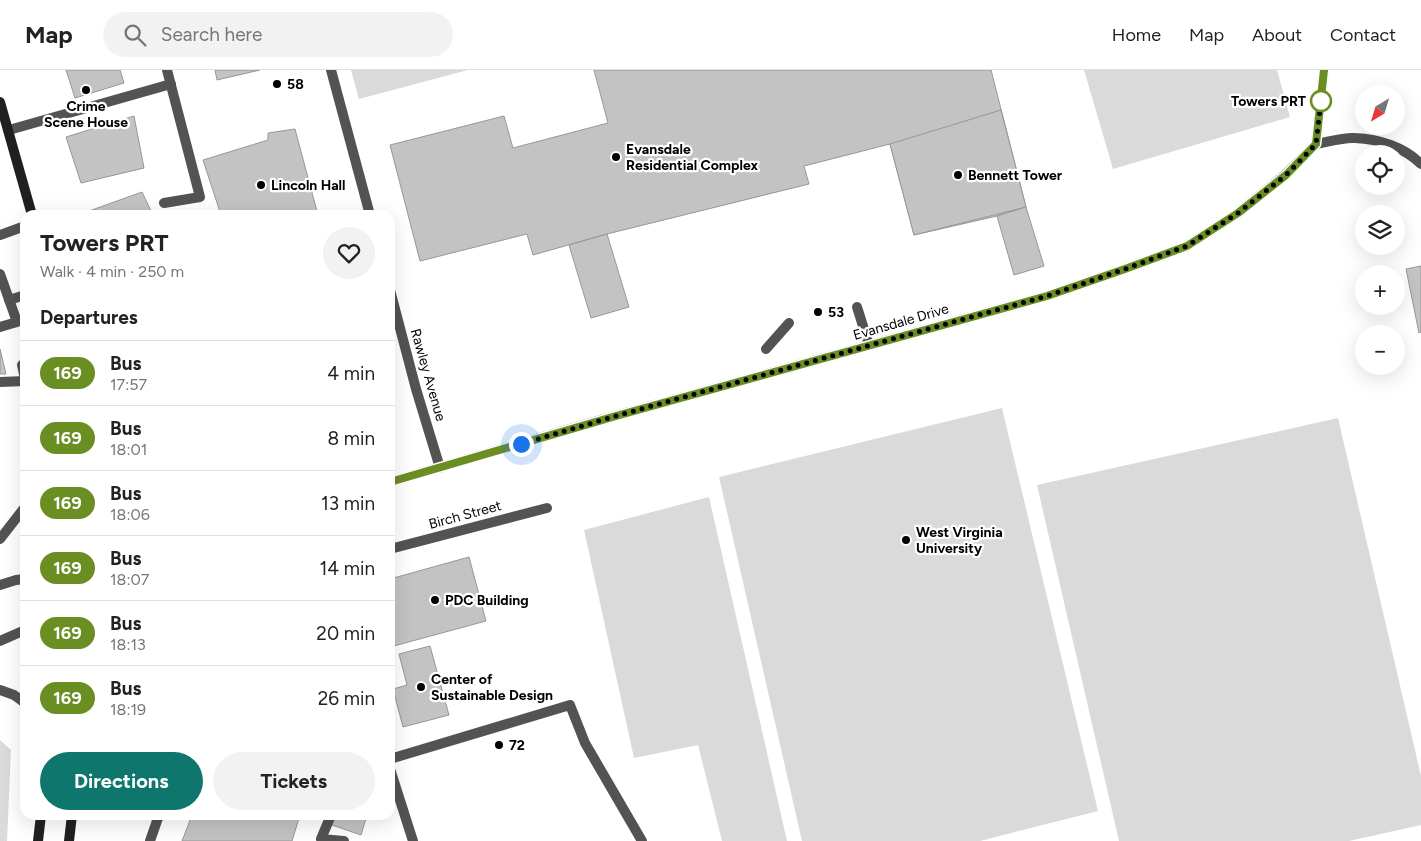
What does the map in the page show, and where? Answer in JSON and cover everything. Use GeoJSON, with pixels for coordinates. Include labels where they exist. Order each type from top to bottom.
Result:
{"type":"FeatureCollection","features":[{"type":"Feature","properties":{"kind":"street"},"geometry":{"type":"LineString","coordinates":[[164,202],[200,197],[167,70]]}},
{"type":"Feature","properties":{"kind":"street"},"geometry":{"type":"LineString","coordinates":[[331,70],[369,210]]}},
{"type":"Feature","properties":{"kind":"street"},"geometry":{"type":"LineString","coordinates":[[1324,70],[1316,144],[1355,138],[1390,144],[1413,156],[1421,164]]}},
{"type":"Feature","properties":{"kind":"street"},"geometry":{"type":"LineString","coordinates":[[9,130],[171,84]]}},
{"type":"Feature","properties":{"kind":"street"},"geometry":{"type":"LineString","coordinates":[[0,102],[31,210]]}},
{"type":"Feature","properties":{"kind":"street","name":"Evansdale Drive"},"geometry":{"type":"LineString","coordinates":[[395,481],[607,418],[1047,296],[1125,269],[1187,246],[1238,213],[1286,175],[1316,144]]}},
{"type":"Feature","properties":{"kind":"street"},"geometry":{"type":"LineString","coordinates":[[0,236],[20,228]]}},
{"type":"Feature","properties":{"kind":"street"},"geometry":{"type":"LineString","coordinates":[[0,274],[16,322],[0,328]]}},
{"type":"Feature","properties":{"kind":"street"},"geometry":{"type":"LineString","coordinates":[[9,300],[20,297]]}},
{"type":"Feature","properties":{"kind":"street"},"geometry":{"type":"LineString","coordinates":[[858,307],[870,345]]}},
{"type":"Feature","properties":{"kind":"street","name":"Rawley Avenue"},"geometry":{"type":"LineString","coordinates":[[395,309],[416,389],[440,468]]}},
{"type":"Feature","properties":{"kind":"street"},"geometry":{"type":"LineString","coordinates":[[766,349],[789,323]]}},
{"type":"Feature","properties":{"kind":"street"},"geometry":{"type":"LineString","coordinates":[[0,382],[20,380]]}},
{"type":"Feature","properties":{"kind":"street","name":"Birch Street"},"geometry":{"type":"LineString","coordinates":[[395,548],[547,508]]}},
{"type":"Feature","properties":{"kind":"street"},"geometry":{"type":"LineString","coordinates":[[0,540],[20,514]]}},
{"type":"Feature","properties":{"kind":"street"},"geometry":{"type":"LineString","coordinates":[[0,585],[20,580]]}},
{"type":"Feature","properties":{"kind":"street"},"geometry":{"type":"LineString","coordinates":[[0,641],[20,632]]}},
{"type":"Feature","properties":{"kind":"street"},"geometry":{"type":"LineString","coordinates":[[0,690],[20,700]]}},
{"type":"Feature","properties":{"kind":"street"},"geometry":{"type":"LineString","coordinates":[[395,758],[570,705],[585,743],[630,824],[642,841]]}},
{"type":"Feature","properties":{"kind":"street"},"geometry":{"type":"LineString","coordinates":[[395,785],[412,841]]}},
{"type":"Feature","properties":{"kind":"street"},"geometry":{"type":"LineString","coordinates":[[38,841],[40,820]]}},
{"type":"Feature","properties":{"kind":"street"},"geometry":{"type":"LineString","coordinates":[[69,841],[71,820]]}},
{"type":"Feature","properties":{"kind":"street"},"geometry":{"type":"LineString","coordinates":[[150,841],[157,820]]}},
{"type":"Feature","properties":{"kind":"street"},"geometry":{"type":"LineString","coordinates":[[329,820],[321,839],[344,841]]}},
{"type":"Feature","properties":{"kind":"shaded area"},"geometry":{"type":"Polygon","coordinates":[[[351,70],[468,70],[359,99],[351,70]]]}},
{"type":"Feature","properties":{"kind":"shaded area"},"geometry":{"type":"Polygon","coordinates":[[[1084,70],[1277,70],[1290,117],[1113,169],[1084,70]]]}},
{"type":"Feature","properties":{"kind":"shaded area"},"geometry":{"type":"Polygon","coordinates":[[[1002,408],[1098,811],[980,841],[802,841],[719,477],[1002,408]]]}},
{"type":"Feature","properties":{"kind":"shaded area"},"geometry":{"type":"Polygon","coordinates":[[[1338,418],[1421,776],[1421,825],[1349,841],[1119,841],[1037,485],[1338,418]]]}},
{"type":"Feature","properties":{"kind":"shaded area"},"geometry":{"type":"Polygon","coordinates":[[[709,497],[787,841],[722,841],[698,745],[634,758],[584,530],[709,497]]]}},
{"type":"Feature","properties":{"kind":"shaded area"},"geometry":{"type":"Polygon","coordinates":[[[0,740],[11,750],[7,841],[0,841],[0,740]]]}},
{"type":"Feature","properties":{"kind":"building","name":"Crime Scene House"},"geometry":{"type":"Polygon","coordinates":[[[66,70],[120,70],[124,83],[75,98],[66,70]]]}},
{"type":"Feature","properties":{"kind":"building"},"geometry":{"type":"Polygon","coordinates":[[[215,70],[260,70],[217,80],[215,70]]]}},
{"type":"Feature","properties":{"kind":"building","name":"Evansdale Residential Complex"},"geometry":{"type":"Polygon","coordinates":[[[594,70],[991,70],[1026,207],[997,216],[914,235],[890,144],[804,166],[809,184],[607,234],[533,255],[527,234],[420,261],[390,145],[504,116],[513,148],[608,123],[594,70]]]}},
{"type":"Feature","properties":{"kind":"building","name":"Bennett Tower"},"geometry":{"type":"Polygon","coordinates":[[[1001,110],[1026,207],[914,235],[890,144],[1001,110]]]}},
{"type":"Feature","properties":{"kind":"building"},"geometry":{"type":"Polygon","coordinates":[[[134,116],[144,168],[81,183],[66,137],[134,116]]]}},
{"type":"Feature","properties":{"kind":"building","name":"Lincoln Hall"},"geometry":{"type":"Polygon","coordinates":[[[295,129],[317,210],[219,210],[203,160],[268,140],[268,133],[295,129]]]}},
{"type":"Feature","properties":{"kind":"building"},"geometry":{"type":"Polygon","coordinates":[[[142,192],[151,210],[92,210],[142,192]]]}},
{"type":"Feature","properties":{"kind":"building"},"geometry":{"type":"Polygon","coordinates":[[[1026,207],[1044,266],[1014,275],[997,216],[1026,207]]]}},
{"type":"Feature","properties":{"kind":"building"},"geometry":{"type":"Polygon","coordinates":[[[607,234],[629,307],[591,318],[569,245],[607,234]]]}},
{"type":"Feature","properties":{"kind":"building"},"geometry":{"type":"Polygon","coordinates":[[[1421,266],[1421,332],[1419,333],[1406,269],[1421,266]]]}},
{"type":"Feature","properties":{"kind":"building"},"geometry":{"type":"Polygon","coordinates":[[[0,349],[6,374],[0,374],[0,349]]]}},
{"type":"Feature","properties":{"kind":"building","name":"PDC Building"},"geometry":{"type":"Polygon","coordinates":[[[469,557],[486,621],[395,646],[395,578],[469,557]]]}},
{"type":"Feature","properties":{"kind":"building","name":"Center of Sustainable Design"},"geometry":{"type":"Polygon","coordinates":[[[430,646],[449,715],[403,727],[395,697],[395,688],[407,685],[399,654],[430,646]]]}},
{"type":"Feature","properties":{"kind":"building"},"geometry":{"type":"Polygon","coordinates":[[[190,820],[298,820],[292,841],[182,841],[190,820]]]}},
{"type":"Feature","properties":{"kind":"building"},"geometry":{"type":"Polygon","coordinates":[[[334,820],[366,820],[361,835],[332,825],[334,820]]]}},
{"type":"Feature","properties":{"kind":"bus line","name":"169"},"geometry":{"type":"LineString","coordinates":[[395,481],[616,416],[1047,296],[1187,246],[1238,213],[1286,175],[1316,144],[1324,70]]}},
{"type":"Feature","properties":{"kind":"place","name":"58"},"geometry":{"type":"Point","coordinates":[277,84]}},
{"type":"Feature","properties":{"kind":"place","name":"Crime Scene House"},"geometry":{"type":"Point","coordinates":[86,90]}},
{"type":"Feature","properties":{"kind":"place","name":"Towers PRT"},"geometry":{"type":"Point","coordinates":[1321,101]}},
{"type":"Feature","properties":{"kind":"place","name":"Evansdale Residential Complex"},"geometry":{"type":"Point","coordinates":[616,157]}},
{"type":"Feature","properties":{"kind":"place","name":"Bennett Tower"},"geometry":{"type":"Point","coordinates":[958,175]}},
{"type":"Feature","properties":{"kind":"place","name":"Lincoln Hall"},"geometry":{"type":"Point","coordinates":[261,185]}},
{"type":"Feature","properties":{"kind":"place","name":"53"},"geometry":{"type":"Point","coordinates":[818,312]}},
{"type":"Feature","properties":{"kind":"place","name":"West Virginia University"},"geometry":{"type":"Point","coordinates":[906,540]}},
{"type":"Feature","properties":{"kind":"place","name":"PDC Building"},"geometry":{"type":"Point","coordinates":[435,600]}},
{"type":"Feature","properties":{"kind":"place","name":"Center of Sustainable Design"},"geometry":{"type":"Point","coordinates":[421,687]}},
{"type":"Feature","properties":{"kind":"place","name":"72"},"geometry":{"type":"Point","coordinates":[499,745]}},
{"type":"Feature","properties":{"kind":"route"},"geometry":{"type":"LineString","coordinates":[[521,444],[1047,296],[1187,246],[1238,213],[1286,175],[1316,144],[1321,101]]}}]}
